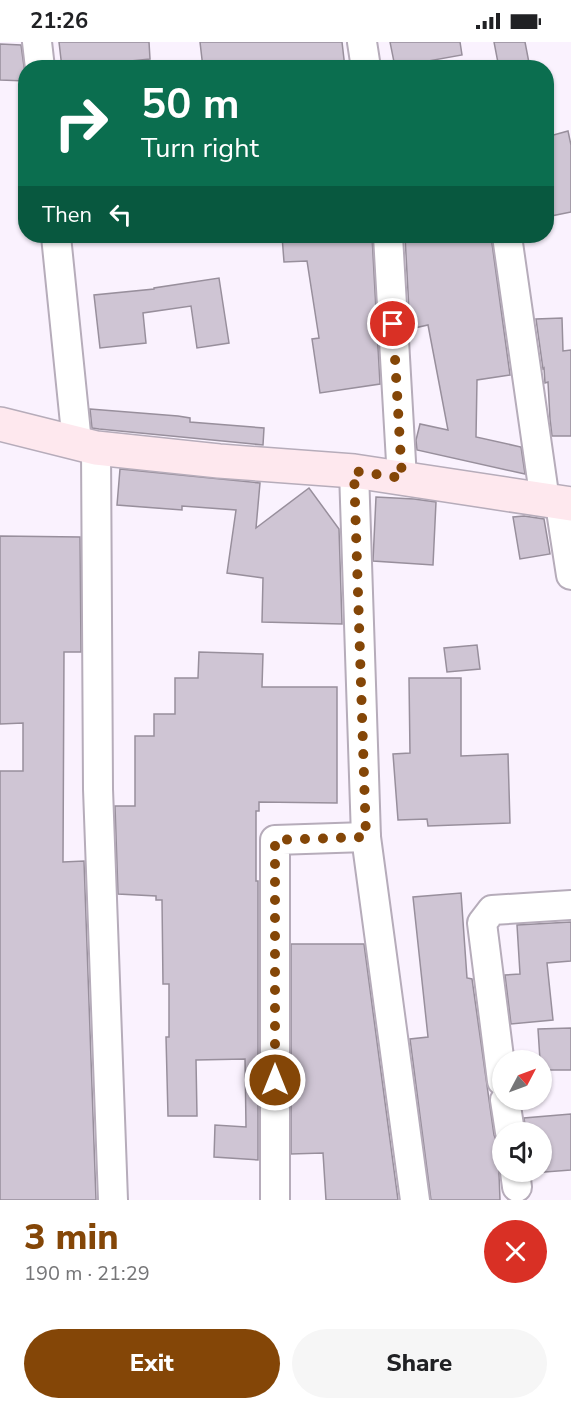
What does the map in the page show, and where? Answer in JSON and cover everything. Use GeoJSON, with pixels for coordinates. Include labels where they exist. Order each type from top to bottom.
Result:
{"type":"FeatureCollection","features":[{"type":"Feature","properties":{"kind":"street"},"geometry":{"type":"LineString","coordinates":[[37,42],[39,60]]}},
{"type":"Feature","properties":{"kind":"street"},"geometry":{"type":"LineString","coordinates":[[362,42],[365,60]]}},
{"type":"Feature","properties":{"kind":"street"},"geometry":{"type":"LineString","coordinates":[[57,243],[86,446],[113,1200]]}},
{"type":"Feature","properties":{"kind":"street"},"geometry":{"type":"LineString","coordinates":[[388,243],[402,478]]}},
{"type":"Feature","properties":{"kind":"street"},"geometry":{"type":"LineString","coordinates":[[508,243],[571,575]]}},
{"type":"Feature","properties":{"kind":"street"},"geometry":{"type":"LineString","coordinates":[[0,424],[86,446],[219,461],[354,471],[559,503]]}},
{"type":"Feature","properties":{"kind":"street"},"geometry":{"type":"LineString","coordinates":[[354,471],[366,837],[415,1200]]}},
{"type":"Feature","properties":{"kind":"street"},"geometry":{"type":"LineString","coordinates":[[274,1200],[275,840],[366,837]]}},
{"type":"Feature","properties":{"kind":"street"},"geometry":{"type":"LineString","coordinates":[[498,1050],[482,923],[492,910],[571,905]]}},
{"type":"Feature","properties":{"kind":"building"},"geometry":{"type":"Polygon","coordinates":[[[59,42],[149,42],[150,59],[61,60],[59,42]]]}},
{"type":"Feature","properties":{"kind":"building"},"geometry":{"type":"Polygon","coordinates":[[[200,42],[342,42],[344,60],[202,60],[200,42]]]}},
{"type":"Feature","properties":{"kind":"building"},"geometry":{"type":"Polygon","coordinates":[[[390,42],[460,42],[462,55],[434,60],[394,60],[390,42]]]}},
{"type":"Feature","properties":{"kind":"building"},"geometry":{"type":"Polygon","coordinates":[[[494,42],[525,42],[528,60],[497,60],[494,42]]]}},
{"type":"Feature","properties":{"kind":"building"},"geometry":{"type":"Polygon","coordinates":[[[0,44],[21,45],[23,60],[18,60],[18,81],[0,80],[0,44]]]}},
{"type":"Feature","properties":{"kind":"building"},"geometry":{"type":"Polygon","coordinates":[[[568,131],[571,145],[571,212],[554,215],[554,135],[568,131]]]}},
{"type":"Feature","properties":{"kind":"building"},"geometry":{"type":"Polygon","coordinates":[[[283,243],[372,243],[380,384],[320,393],[312,339],[319,338],[307,261],[284,262],[283,243]]]}},
{"type":"Feature","properties":{"kind":"building"},"geometry":{"type":"Polygon","coordinates":[[[405,243],[492,243],[510,375],[477,380],[476,437],[521,447],[525,474],[417,450],[416,440],[420,424],[448,430],[428,325],[410,329],[405,243]]]}},
{"type":"Feature","properties":{"kind":"building"},"geometry":{"type":"Polygon","coordinates":[[[219,278],[229,343],[197,348],[191,306],[143,313],[146,343],[100,348],[94,295],[154,289],[219,278]]]}},
{"type":"Feature","properties":{"kind":"building"},"geometry":{"type":"Polygon","coordinates":[[[562,318],[563,351],[571,350],[571,436],[552,436],[548,382],[545,383],[536,319],[562,318]]]}},
{"type":"Feature","properties":{"kind":"building"},"geometry":{"type":"Polygon","coordinates":[[[90,409],[178,416],[190,418],[190,422],[264,428],[263,445],[92,428],[90,409]]]}},
{"type":"Feature","properties":{"kind":"building"},"geometry":{"type":"Polygon","coordinates":[[[120,469],[260,483],[256,528],[309,488],[339,529],[342,624],[262,622],[263,578],[227,573],[236,510],[182,506],[182,510],[117,505],[120,469]]]}},
{"type":"Feature","properties":{"kind":"building"},"geometry":{"type":"Polygon","coordinates":[[[376,497],[436,502],[433,565],[373,561],[376,497]]]}},
{"type":"Feature","properties":{"kind":"building"},"geometry":{"type":"Polygon","coordinates":[[[513,517],[544,519],[550,554],[520,559],[513,517]]]}},
{"type":"Feature","properties":{"kind":"building"},"geometry":{"type":"Polygon","coordinates":[[[0,536],[80,537],[81,652],[64,652],[63,862],[84,861],[96,1200],[0,1200],[0,771],[23,771],[23,723],[0,724],[0,536]]]}},
{"type":"Feature","properties":{"kind":"building"},"geometry":{"type":"Polygon","coordinates":[[[477,645],[480,669],[447,672],[444,648],[477,645]]]}},
{"type":"Feature","properties":{"kind":"building"},"geometry":{"type":"Polygon","coordinates":[[[199,652],[263,654],[262,687],[337,687],[337,803],[259,802],[259,811],[256,811],[258,1160],[214,1157],[215,1125],[246,1127],[245,1059],[196,1060],[197,1116],[168,1116],[166,1037],[169,1037],[169,984],[163,984],[162,900],[156,900],[156,896],[118,894],[115,806],[135,806],[135,736],[154,736],[154,714],[175,714],[175,678],[198,678],[199,652]]]}},
{"type":"Feature","properties":{"kind":"building"},"geometry":{"type":"Polygon","coordinates":[[[409,678],[461,678],[461,756],[508,754],[510,823],[428,826],[427,819],[398,820],[393,754],[410,753],[409,678]]]}},
{"type":"Feature","properties":{"kind":"building"},"geometry":{"type":"Polygon","coordinates":[[[461,893],[467,978],[472,979],[492,1122],[492,1182],[499,1182],[500,1200],[431,1200],[410,1039],[428,1037],[413,897],[461,893]]]}},
{"type":"Feature","properties":{"kind":"building"},"geometry":{"type":"Polygon","coordinates":[[[571,922],[571,961],[547,963],[553,1020],[511,1024],[505,975],[520,974],[517,925],[571,922]]]}},
{"type":"Feature","properties":{"kind":"building"},"geometry":{"type":"Polygon","coordinates":[[[291,944],[364,944],[398,1200],[326,1200],[323,1153],[291,1154],[291,944]]]}},
{"type":"Feature","properties":{"kind":"building"},"geometry":{"type":"Polygon","coordinates":[[[571,1028],[571,1070],[552,1070],[552,1050],[539,1050],[538,1029],[571,1028]]]}},
{"type":"Feature","properties":{"kind":"building"},"geometry":{"type":"Polygon","coordinates":[[[571,1114],[571,1170],[552,1171],[552,1122],[525,1122],[524,1118],[571,1114]]]}},
{"type":"Feature","properties":{"kind":"route"},"geometry":{"type":"LineString","coordinates":[[275,1080],[275,840],[366,837],[354,471],[402,478],[393,324]]}}]}
